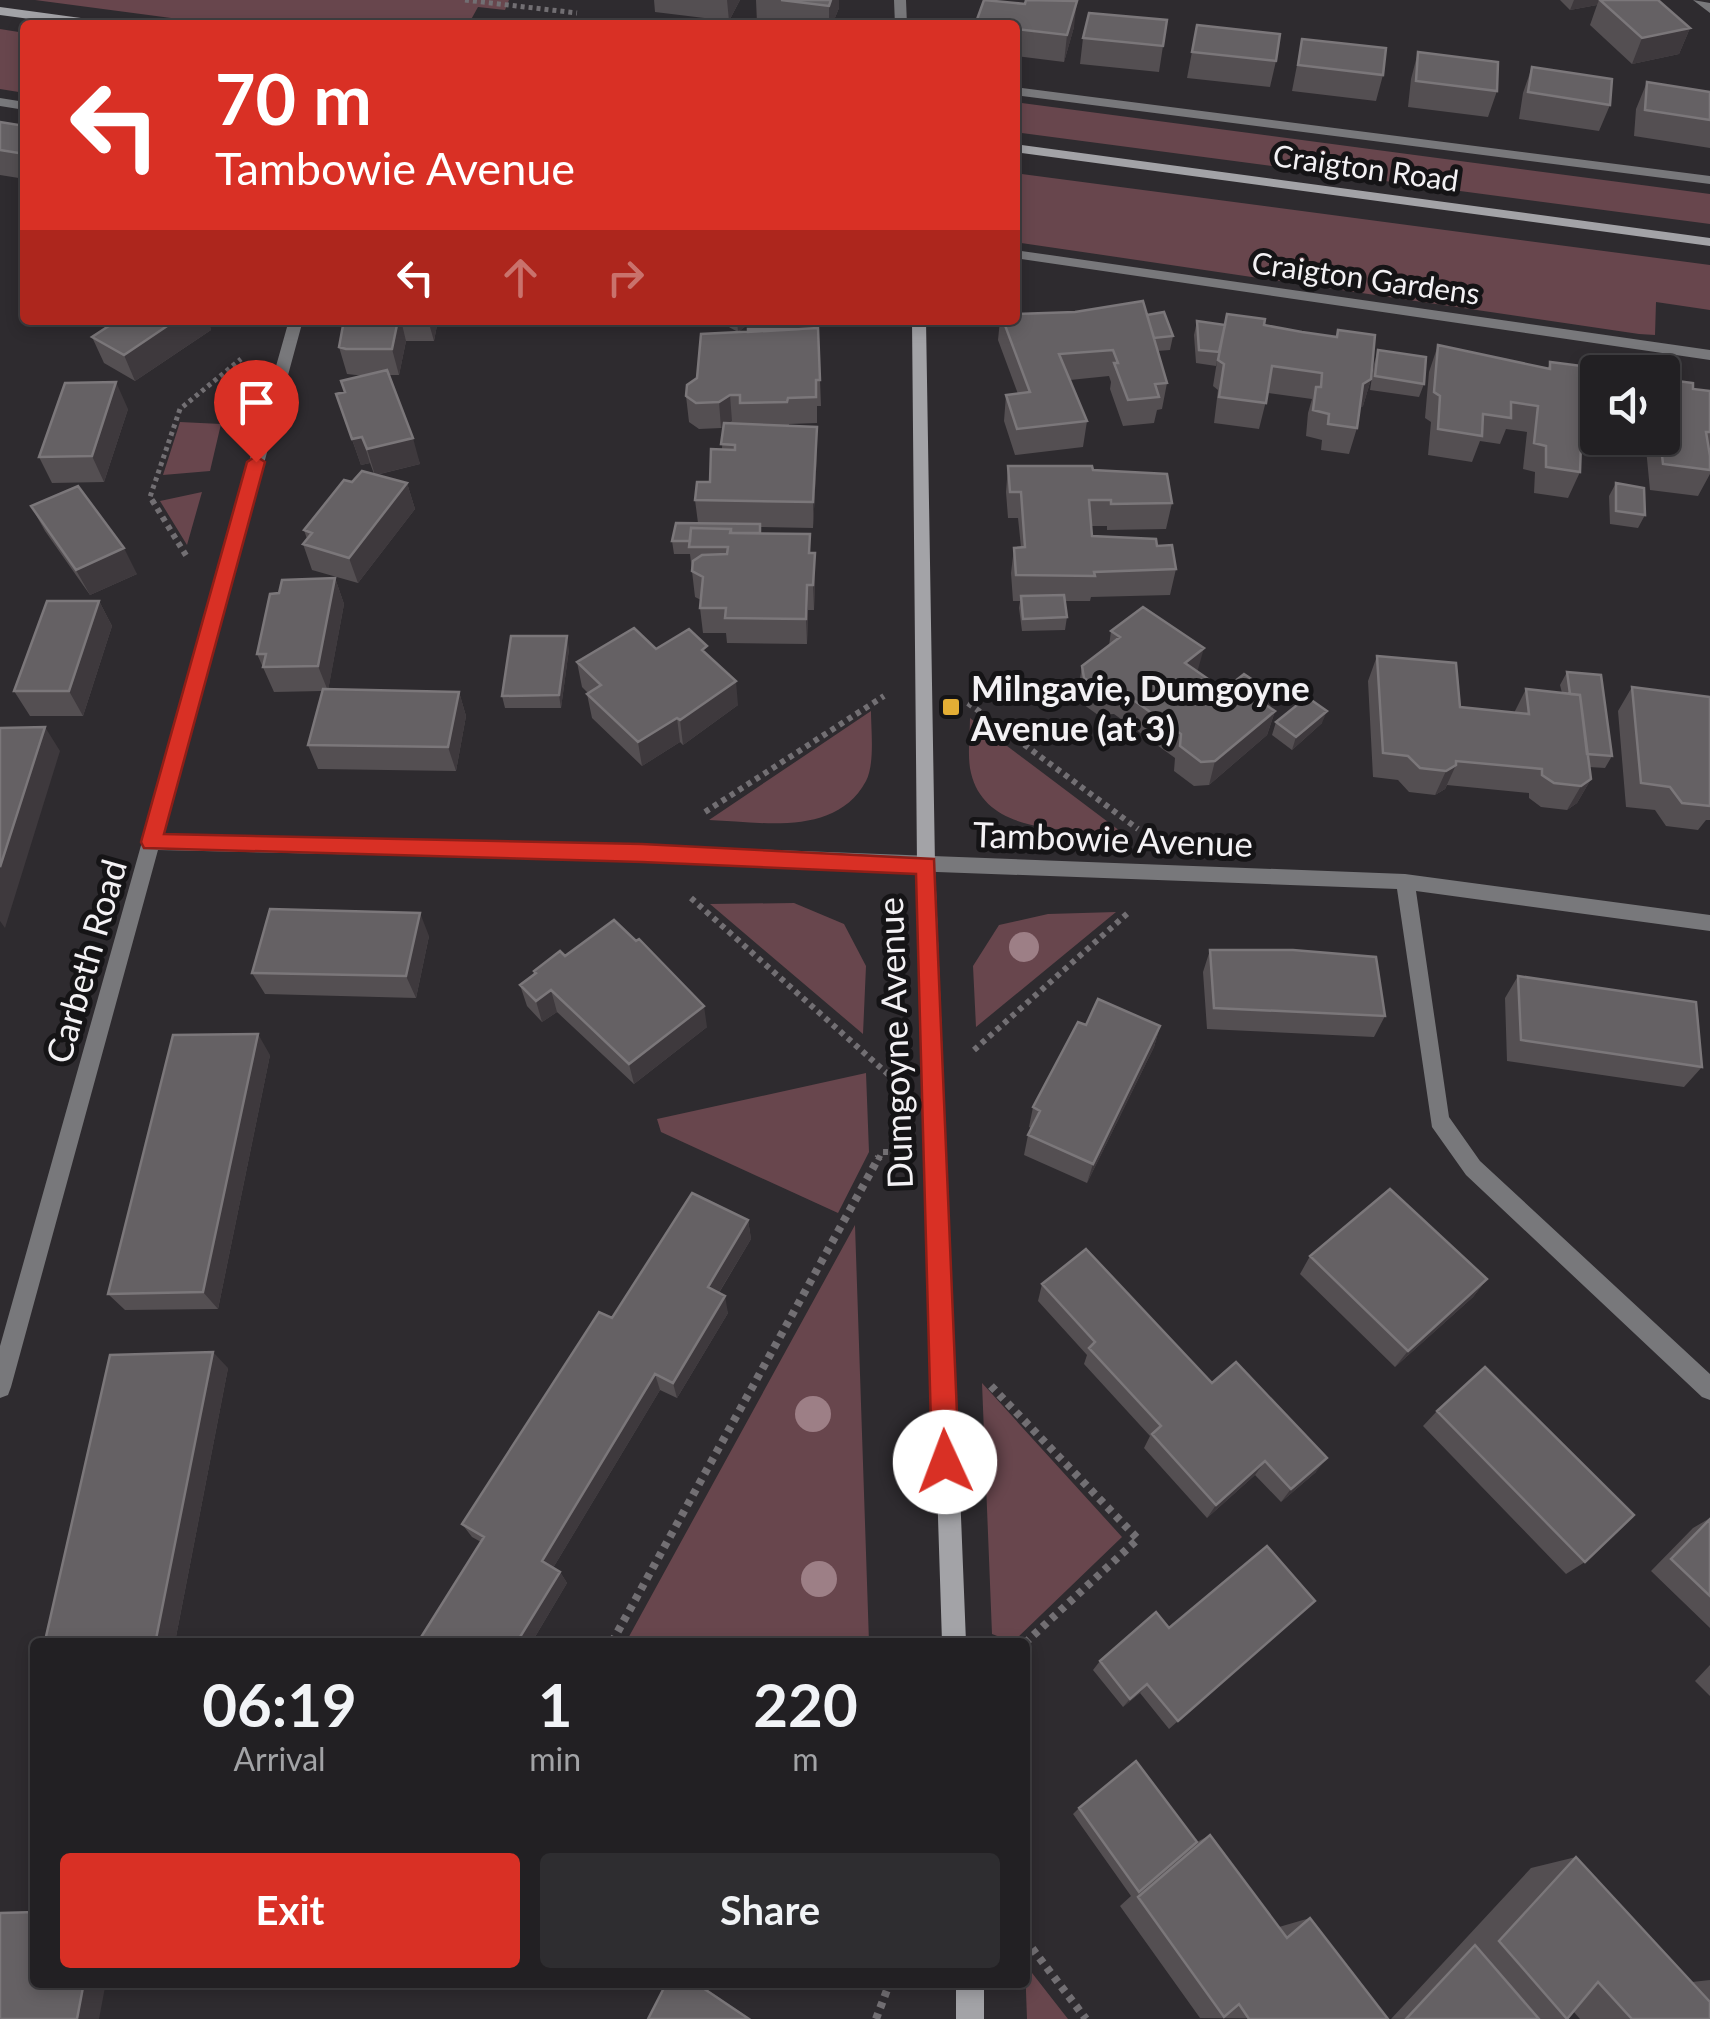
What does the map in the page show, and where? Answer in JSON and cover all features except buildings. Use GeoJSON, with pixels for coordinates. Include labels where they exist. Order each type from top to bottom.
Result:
{"type":"FeatureCollection","features":[{"type":"Feature","properties":{"kind":"street"},"geometry":{"type":"LineString","coordinates":[[1698,0],[1710,10]]}},
{"type":"Feature","properties":{"kind":"street"},"geometry":{"type":"LineString","coordinates":[[0,11],[66,20]]}},
{"type":"Feature","properties":{"kind":"street","name":"Craigton Road"},"geometry":{"type":"LineString","coordinates":[[1020,91],[1710,180]]}},
{"type":"Feature","properties":{"kind":"street","name":"Craigton Road"},"geometry":{"type":"LineString","coordinates":[[1020,149],[1710,242]]}},
{"type":"Feature","properties":{"kind":"street","name":"Craigton Gardens"},"geometry":{"type":"LineString","coordinates":[[1020,255],[1710,355]]}},
{"type":"Feature","properties":{"kind":"street","name":"Carbeth Road"},"geometry":{"type":"LineString","coordinates":[[0,1388],[295,325]]}},
{"type":"Feature","properties":{"kind":"street","name":"Dumgoyne Avenue"},"geometry":{"type":"LineString","coordinates":[[919,325],[926,866],[954,1638]]}},
{"type":"Feature","properties":{"kind":"street","name":"Tambowie Avenue"},"geometry":{"type":"LineString","coordinates":[[151,842],[642,853],[1405,882],[1710,923]]}},
{"type":"Feature","properties":{"kind":"street"},"geometry":{"type":"LineString","coordinates":[[1405,882],[1439,1120],[1473,1168],[1710,1389]]}},
{"type":"Feature","properties":{"kind":"street"},"geometry":{"type":"LineString","coordinates":[[970,1988],[970,2019]]}},
{"type":"Feature","properties":{"kind":"path"},"geometry":{"type":"LineString","coordinates":[[465,0],[577,14]]}},
{"type":"Feature","properties":{"kind":"path"},"geometry":{"type":"LineString","coordinates":[[217,605],[150,497],[180,409],[248,354]]}},
{"type":"Feature","properties":{"kind":"path"},"geometry":{"type":"LineString","coordinates":[[934,1086],[1185,871],[924,670],[642,853],[934,1116]]}},
{"type":"Feature","properties":{"kind":"path"},"geometry":{"type":"LineString","coordinates":[[614,1638],[882,1152],[935,1151]]}},
{"type":"Feature","properties":{"kind":"path"},"geometry":{"type":"LineString","coordinates":[[942,1334],[1138,1539],[1030,1638]]}},
{"type":"Feature","properties":{"kind":"path"},"geometry":{"type":"LineString","coordinates":[[1030,1946],[1086,2019]]}},
{"type":"Feature","properties":{"kind":"path"},"geometry":{"type":"LineString","coordinates":[[876,2019],[888,1988]]}},
{"type":"Feature","properties":{"kind":"shaded area"},"geometry":{"type":"Polygon","coordinates":[[[35,0],[509,0],[505,10],[478,7],[471,20],[186,20],[35,0]]]}},
{"type":"Feature","properties":{"kind":"shaded area"},"geometry":{"type":"Polygon","coordinates":[[[0,29],[20,32],[20,92],[0,89],[0,29]]]}},
{"type":"Feature","properties":{"kind":"shaded area"},"geometry":{"type":"Polygon","coordinates":[[[1020,103],[1710,194],[1710,224],[1020,133],[1020,103]]]}},
{"type":"Feature","properties":{"kind":"shaded area"},"geometry":{"type":"Polygon","coordinates":[[[1020,174],[1710,265],[1710,310],[1656,302],[1655,335],[1020,243],[1020,174]]]}},
{"type":"Feature","properties":{"kind":"shaded area"},"geometry":{"type":"Polygon","coordinates":[[[180,422],[221,424],[210,471],[163,475],[180,422]]]}},
{"type":"Feature","properties":{"kind":"shaded area"},"geometry":{"type":"Polygon","coordinates":[[[202,492],[187,545],[160,501],[202,492]]]}},
{"type":"Feature","properties":{"kind":"shaded area"},"geometry":{"type":"Polygon","coordinates":[[[871,711],[869,774],[853,799],[836,811],[796,822],[709,820],[871,711]]]}},
{"type":"Feature","properties":{"kind":"shaded area"},"geometry":{"type":"Polygon","coordinates":[[[970,718],[1120,831],[1033,825],[994,808],[980,794],[971,773],[970,718]]]}},
{"type":"Feature","properties":{"kind":"shaded area"},"geometry":{"type":"Polygon","coordinates":[[[794,903],[844,924],[866,966],[863,1034],[710,904],[794,903]]]}},
{"type":"Feature","properties":{"kind":"shaded area"},"geometry":{"type":"Polygon","coordinates":[[[1116,912],[976,1027],[973,966],[999,925],[1048,914],[1116,912]]]}},
{"type":"Feature","properties":{"kind":"shaded area"},"geometry":{"type":"Polygon","coordinates":[[[866,1073],[869,1152],[838,1213],[661,1132],[657,1119],[866,1073]]]}},
{"type":"Feature","properties":{"kind":"shaded area"},"geometry":{"type":"Polygon","coordinates":[[[855,1225],[869,1638],[628,1638],[855,1225]]]}},
{"type":"Feature","properties":{"kind":"shaded area"},"geometry":{"type":"Polygon","coordinates":[[[982,1383],[1122,1537],[1017,1638],[992,1634],[982,1383]]]}},
{"type":"Feature","properties":{"kind":"shaded area"},"geometry":{"type":"Polygon","coordinates":[[[1030,1970],[1068,2019],[1027,2019],[1026,1988],[1030,1988],[1030,1970]]]}},
{"type":"Feature","properties":{"kind":"place","name":"Milngavie, Dumgoyne Avenue (at 3)"},"geometry":{"type":"Point","coordinates":[951,707]}},
{"type":"Feature","properties":{"kind":"route"},"geometry":{"type":"LineString","coordinates":[[256,462],[151,842],[642,853],[926,866],[945,1462]]}}]}
